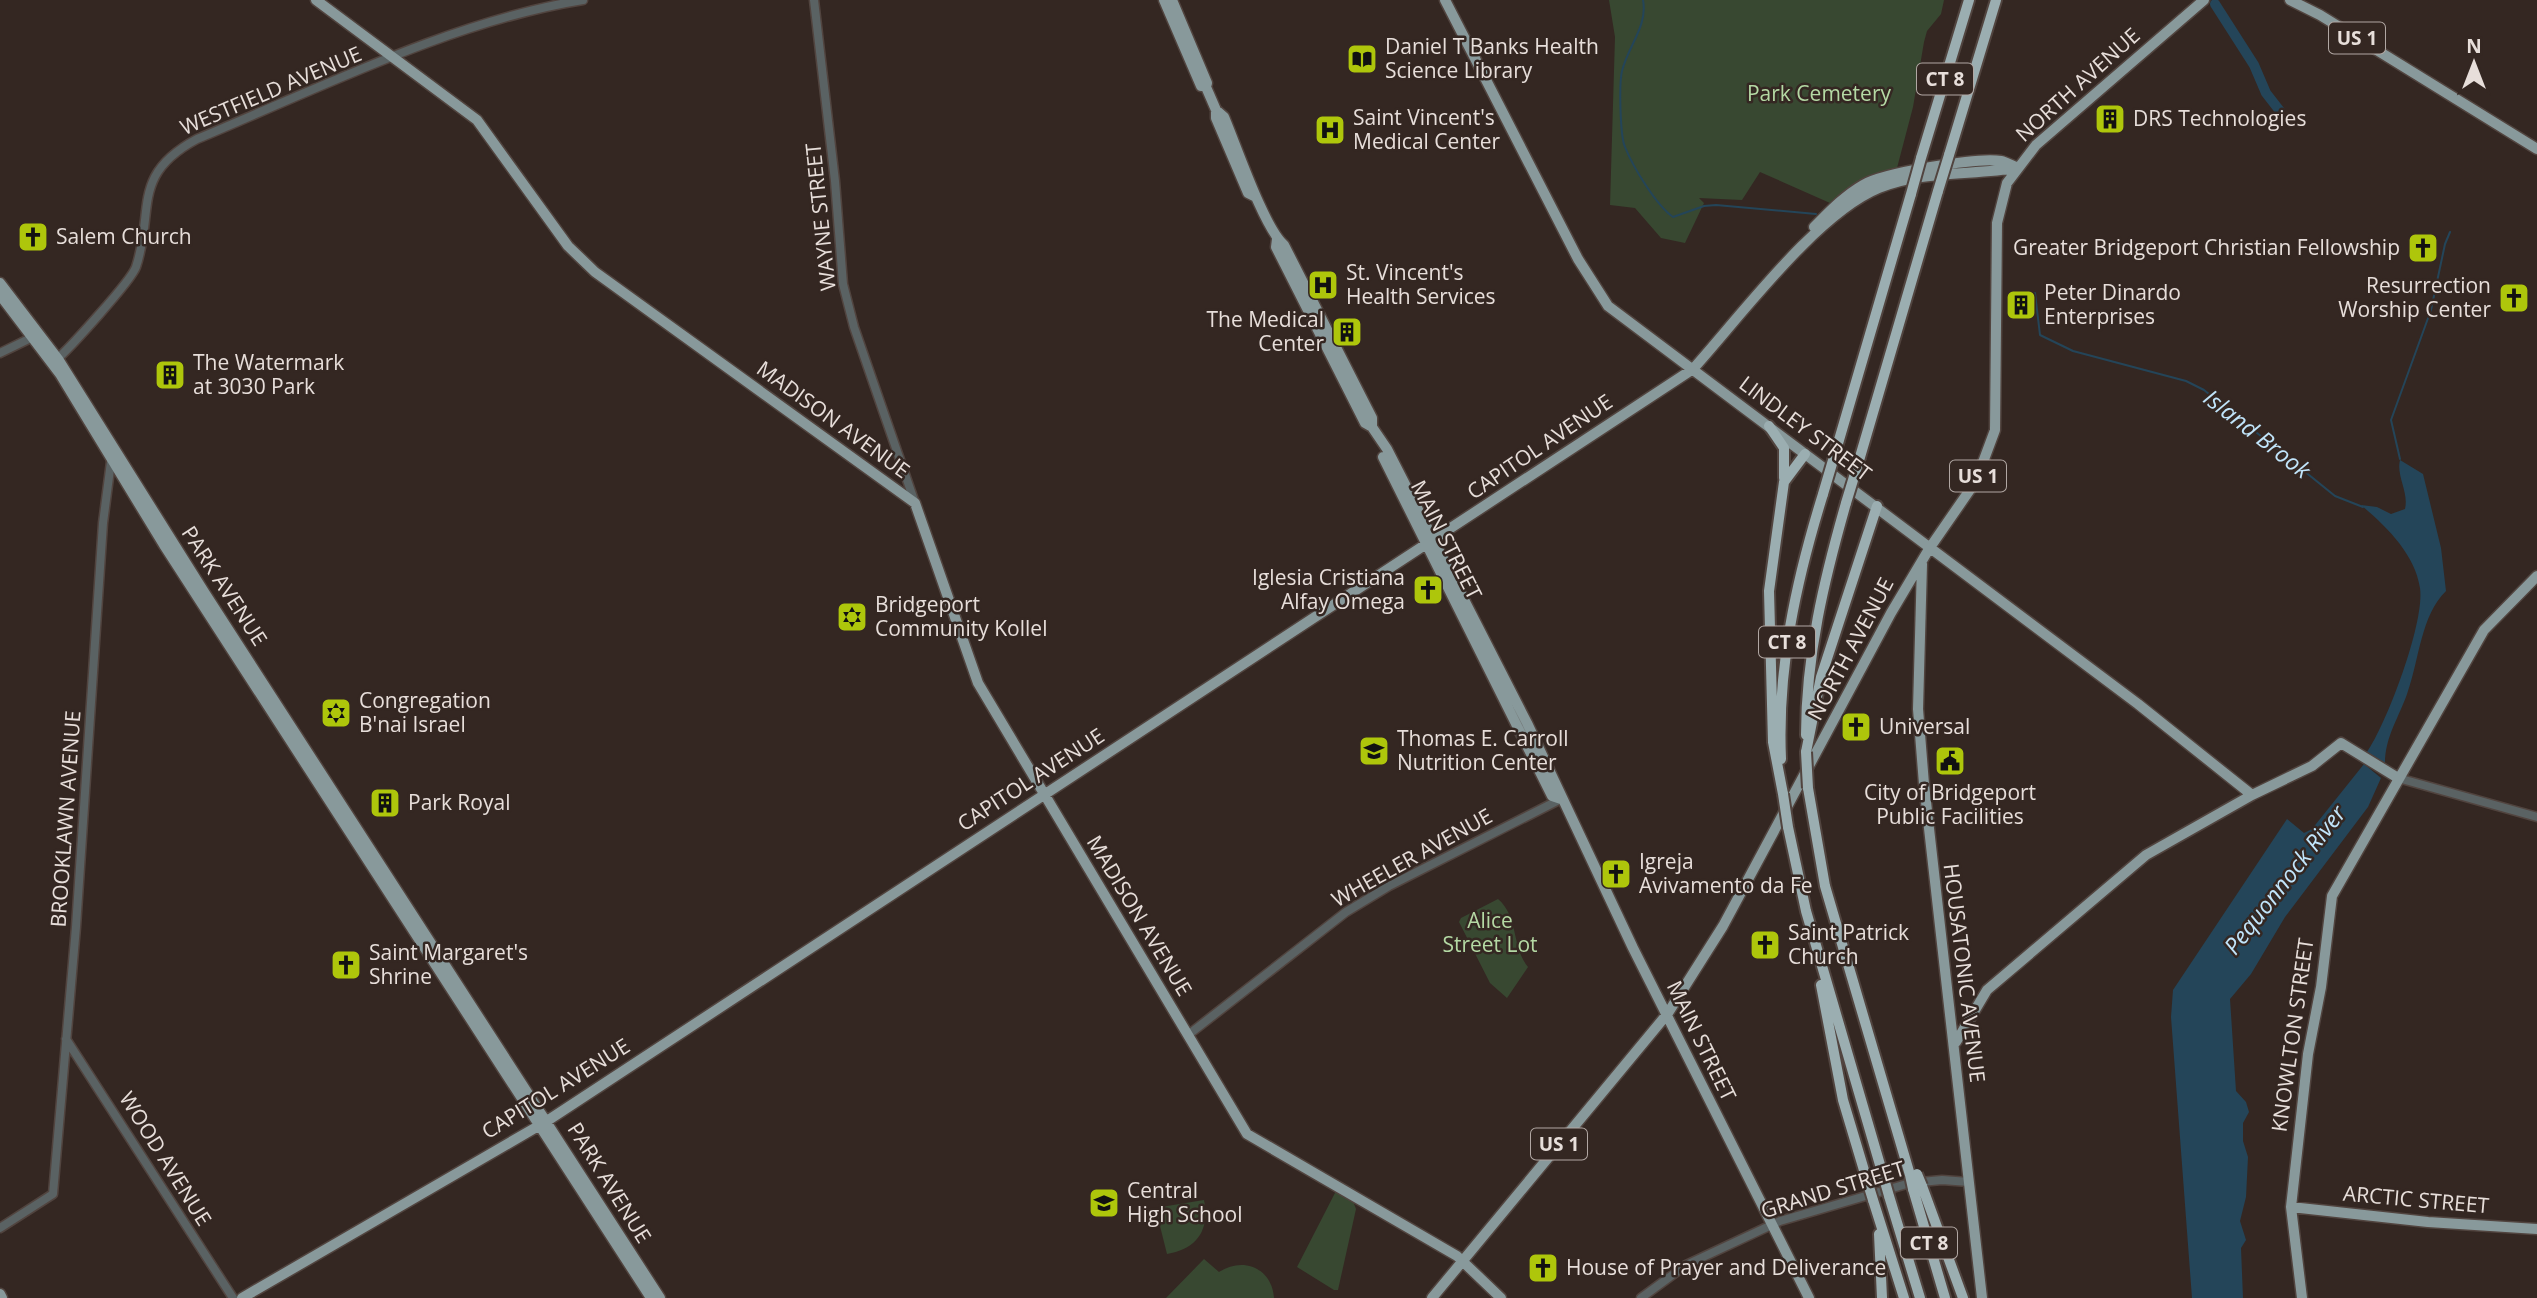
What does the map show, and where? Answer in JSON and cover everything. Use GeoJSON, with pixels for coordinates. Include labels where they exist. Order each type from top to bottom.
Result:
{"type":"FeatureCollection","features":[{"type":"Feature","properties":{"kind":"highway","name":"CT 8"},"geometry":{"type":"LineString","coordinates":[[1920,1298],[1797,877],[1783,794],[1780,729],[1786,648],[1797,587],[1967,0]]}},
{"type":"Feature","properties":{"kind":"highway","name":"CT 8"},"geometry":{"type":"LineString","coordinates":[[1945,1298],[1918,1188],[1899,1141],[1822,874],[1808,788],[1807,692],[1814,633],[1826,575],[1996,0]]}},
{"type":"Feature","properties":{"kind":"highway"},"geometry":{"type":"LineString","coordinates":[[1769,426],[1785,452],[1784,482],[1769,601],[1773,742],[1783,794]]}},
{"type":"Feature","properties":{"kind":"highway"},"geometry":{"type":"LineString","coordinates":[[1784,482],[1805,454]]}},
{"type":"Feature","properties":{"kind":"highway"},"geometry":{"type":"LineString","coordinates":[[1806,752],[1821,677],[1877,506]]}},
{"type":"Feature","properties":{"kind":"highway"},"geometry":{"type":"LineString","coordinates":[[1811,931],[1851,1127],[1904,1298]]}},
{"type":"Feature","properties":{"kind":"highway"},"geometry":{"type":"LineString","coordinates":[[1918,1188],[1963,1298]]}},
{"type":"Feature","properties":{"kind":"highway"},"geometry":{"type":"LineString","coordinates":[[1873,1200],[1881,1251],[1882,1298]]}},
{"type":"Feature","properties":{"kind":"main road","name":"MADISON AVENUE"},"geometry":{"type":"LineString","coordinates":[[316,0],[477,120],[568,246],[595,272],[915,503],[978,683],[1247,1134],[1463,1259],[1501,1298]]}},
{"type":"Feature","properties":{"kind":"main road","name":"MAIN STREET"},"geometry":{"type":"LineString","coordinates":[[1164,0],[1178,24]]}},
{"type":"Feature","properties":{"kind":"main road","name":"MAIN STREET"},"geometry":{"type":"LineString","coordinates":[[1172,0],[1201,86],[1206,87],[1216,110],[1216,118],[1248,192],[1256,197],[1277,239],[1284,244],[1296,267],[1372,418],[1372,427],[1381,443],[1381,452],[1431,543],[1552,796],[1561,799],[1809,1298]]}},
{"type":"Feature","properties":{"kind":"main road","name":"LINDLEY STREET"},"geometry":{"type":"LineString","coordinates":[[1445,0],[1578,259],[1608,306],[1877,506],[1929,549],[2148,712],[2252,795]]}},
{"type":"Feature","properties":{"kind":"main road","name":"NORTH AVENUE"},"geometry":{"type":"LineString","coordinates":[[1432,1298],[1668,1013],[1723,926],[1896,604],[1929,549],[1976,481],[1995,430],[1997,223],[2003,196],[2016,168],[2052,130],[2204,0]]}},
{"type":"Feature","properties":{"kind":"main road","name":"US 1"},"geometry":{"type":"LineString","coordinates":[[2290,0],[2304,4],[2537,149]]}},
{"type":"Feature","properties":{"kind":"main road","name":"CAPITOL AVENUE"},"geometry":{"type":"LineString","coordinates":[[242,1298],[543,1123],[1693,369],[1803,246],[1809,233],[1836,204],[1864,183],[1892,173],[1986,161],[2002,161],[2016,168]]}},
{"type":"Feature","properties":{"kind":"main road","name":"PARK AVENUE"},"geometry":{"type":"LineString","coordinates":[[0,283],[34,337]]}},
{"type":"Feature","properties":{"kind":"main road","name":"PARK AVENUE"},"geometry":{"type":"LineString","coordinates":[[0,295],[55,361],[116,448],[323,783]]}},
{"type":"Feature","properties":{"kind":"main road","name":"PARK AVENUE"},"geometry":{"type":"LineString","coordinates":[[55,361],[109,458],[660,1298]]}},
{"type":"Feature","properties":{"kind":"main road","name":"HOUSATONIC AVENUE"},"geometry":{"type":"LineString","coordinates":[[1922,562],[1918,709],[1924,784],[1982,1298]]}},
{"type":"Feature","properties":{"kind":"main road","name":"KNOWLTON STREET"},"geometry":{"type":"LineString","coordinates":[[2302,1298],[2291,1207],[2308,1054],[2321,987],[2332,896],[2393,792],[2395,776],[2483,630],[2537,576]]}},
{"type":"Feature","properties":{"kind":"main road"},"geometry":{"type":"LineString","coordinates":[[1896,604],[1912,605],[1920,611]]}},
{"type":"Feature","properties":{"kind":"main road"},"geometry":{"type":"LineString","coordinates":[[1954,1046],[1970,1014],[1987,990],[2012,966],[2146,855],[2252,795],[2312,766],[2344,745],[2395,776]]}},
{"type":"Feature","properties":{"kind":"main road","name":"PARK AVENUE"},"geometry":{"type":"LineString","coordinates":[[543,1123],[651,1298]]}},
{"type":"Feature","properties":{"kind":"main road","name":"ARCTIC STREET"},"geometry":{"type":"LineString","coordinates":[[2291,1207],[2428,1222],[2537,1229]]}},
{"type":"Feature","properties":{"kind":"street","name":"WESTFIELD AVENUE"},"geometry":{"type":"LineString","coordinates":[[55,361],[135,271],[149,186],[176,151],[197,139],[393,58],[532,8],[583,0]]}},
{"type":"Feature","properties":{"kind":"street","name":"WAYNE STREET"},"geometry":{"type":"LineString","coordinates":[[814,0],[835,181],[843,284],[854,327],[915,503]]}},
{"type":"Feature","properties":{"kind":"street"},"geometry":{"type":"LineString","coordinates":[[0,353],[34,337]]}},
{"type":"Feature","properties":{"kind":"street"},"geometry":{"type":"LineString","coordinates":[[109,458],[116,448]]}},
{"type":"Feature","properties":{"kind":"street","name":"BROOKLAWN AVENUE"},"geometry":{"type":"LineString","coordinates":[[0,1227],[53,1194],[109,458]]}},
{"type":"Feature","properties":{"kind":"street"},"geometry":{"type":"LineString","coordinates":[[2395,776],[2537,817]]}},
{"type":"Feature","properties":{"kind":"street","name":"WHEELER AVENUE"},"geometry":{"type":"LineString","coordinates":[[1188,1035],[1346,912],[1389,886],[1561,799]]}},
{"type":"Feature","properties":{"kind":"street","name":"WOOD AVENUE"},"geometry":{"type":"LineString","coordinates":[[66,1039],[233,1298]]}},
{"type":"Feature","properties":{"kind":"street","name":"GRAND STREET"},"geometry":{"type":"LineString","coordinates":[[1641,1298],[1686,1265],[1771,1225],[1910,1183],[1934,1180],[1969,1182]]}},
{"type":"Feature","properties":{"kind":"green space","name":"Park Cemetery"},"geometry":{"type":"Polygon","coordinates":[[[1609,0],[1944,0],[1941,14],[1927,31],[1913,107],[1897,168],[1859,182],[1830,203],[1760,172],[1742,200],[1699,198],[1704,203],[1685,243],[1661,238],[1635,208],[1610,205],[1615,37],[1609,0]]]}},
{"type":"Feature","properties":{"kind":"green space","name":"Alice Street Lot"},"geometry":{"type":"Polygon","coordinates":[[[1498,899],[1509,914],[1519,950],[1528,967],[1507,998],[1490,983],[1459,922],[1461,918],[1498,899]]]}},
{"type":"Feature","properties":{"kind":"green space"},"geometry":{"type":"Polygon","coordinates":[[[1336,1191],[1353,1201],[1356,1209],[1338,1290],[1334,1290],[1297,1267],[1336,1191]]]}},
{"type":"Feature","properties":{"kind":"green space"},"geometry":{"type":"Polygon","coordinates":[[[1204,1200],[1205,1220],[1199,1236],[1186,1248],[1167,1254],[1157,1214],[1161,1207],[1204,1200]]]}},
{"type":"Feature","properties":{"kind":"green space"},"geometry":{"type":"Polygon","coordinates":[[[1204,1259],[1219,1272],[1237,1265],[1255,1268],[1268,1279],[1274,1298],[1166,1298],[1204,1259]]]}},
{"type":"Feature","properties":{"kind":"water"},"geometry":{"type":"Polygon","coordinates":[[[2400,460],[2423,474],[2441,548],[2446,591],[2431,612],[2426,625],[2408,691],[2387,744],[2385,763],[2367,752],[2403,672],[2417,624],[2420,588],[2406,552],[2361,505],[2377,507],[2391,514],[2405,509],[2400,460]]]}},
{"type":"Feature","properties":{"kind":"water"},"geometry":{"type":"Polygon","coordinates":[[[2364,764],[2381,778],[2368,807],[2285,917],[2251,974],[2230,999],[2236,1091],[2246,1102],[2249,1112],[2243,1123],[2243,1141],[2248,1157],[2246,1197],[2240,1221],[2246,1240],[2241,1248],[2243,1298],[2192,1298],[2171,1017],[2173,990],[2287,819],[2304,833],[2312,829],[2364,764]]]}},
{"type":"Feature","properties":{"kind":"waterway","name":"Island Brook"},"geometry":{"type":"LineString","coordinates":[[1643,0],[1643,19],[1622,71],[1621,121],[1623,141],[1629,155],[1659,204],[1673,217],[1704,206],[1716,205],[1816,214]]}},
{"type":"Feature","properties":{"kind":"waterway","name":"Pequonnock River"},"geometry":{"type":"LineString","coordinates":[[2215,4],[2254,65],[2266,93],[2280,111]]}},
{"type":"Feature","properties":{"kind":"waterway","name":"Pequonnock River"},"geometry":{"type":"LineString","coordinates":[[2400,459],[2391,420],[2431,310],[2450,232]]}},
{"type":"Feature","properties":{"kind":"waterway","name":"Island Brook"},"geometry":{"type":"LineString","coordinates":[[2035,293],[2040,335],[2073,351],[2186,381],[2204,390],[2335,496],[2363,507]]}},
{"type":"Feature","properties":{"kind":"place","name":"Daniel T Banks Health Science Library"},"geometry":{"type":"Point","coordinates":[1362,59]}},
{"type":"Feature","properties":{"kind":"place","name":"DRS Technologies"},"geometry":{"type":"Point","coordinates":[2110,119]}},
{"type":"Feature","properties":{"kind":"place","name":"Saint Vincent's Medical Center"},"geometry":{"type":"Point","coordinates":[1330,130]}},
{"type":"Feature","properties":{"kind":"place","name":"Salem Church"},"geometry":{"type":"Point","coordinates":[33,237]}},
{"type":"Feature","properties":{"kind":"place","name":"Greater Bridgeport Christian Fellowship"},"geometry":{"type":"Point","coordinates":[2423,248]}},
{"type":"Feature","properties":{"kind":"place","name":"St. Vincent's Health Services"},"geometry":{"type":"Point","coordinates":[1323,285]}},
{"type":"Feature","properties":{"kind":"place","name":"Resurrection Worship Center"},"geometry":{"type":"Point","coordinates":[2514,298]}},
{"type":"Feature","properties":{"kind":"place","name":"Peter Dinardo Enterprises"},"geometry":{"type":"Point","coordinates":[2021,305]}},
{"type":"Feature","properties":{"kind":"place","name":"The Medical Center"},"geometry":{"type":"Point","coordinates":[1347,332]}},
{"type":"Feature","properties":{"kind":"place","name":"The Watermark at 3030 Park"},"geometry":{"type":"Point","coordinates":[170,375]}},
{"type":"Feature","properties":{"kind":"place","name":"Iglesia Cristiana Alfay Omega"},"geometry":{"type":"Point","coordinates":[1428,590]}},
{"type":"Feature","properties":{"kind":"place","name":"Bridgeport Community Kollel"},"geometry":{"type":"Point","coordinates":[852,617]}},
{"type":"Feature","properties":{"kind":"place","name":"Congregation B'nai Israel"},"geometry":{"type":"Point","coordinates":[336,713]}},
{"type":"Feature","properties":{"kind":"place","name":"Universal"},"geometry":{"type":"Point","coordinates":[1856,727]}},
{"type":"Feature","properties":{"kind":"place","name":"Thomas E. Carroll Nutrition Center"},"geometry":{"type":"Point","coordinates":[1374,751]}},
{"type":"Feature","properties":{"kind":"place","name":"City of Bridgeport Public Facilities"},"geometry":{"type":"Point","coordinates":[1950,761]}},
{"type":"Feature","properties":{"kind":"place","name":"Park Royal"},"geometry":{"type":"Point","coordinates":[385,803]}},
{"type":"Feature","properties":{"kind":"place","name":"Igreja Avivamento da Fe"},"geometry":{"type":"Point","coordinates":[1616,874]}},
{"type":"Feature","properties":{"kind":"place","name":"Saint Patrick Church"},"geometry":{"type":"Point","coordinates":[1765,945]}},
{"type":"Feature","properties":{"kind":"place","name":"Saint Margaret's Shrine"},"geometry":{"type":"Point","coordinates":[346,965]}},
{"type":"Feature","properties":{"kind":"place","name":"Central High School"},"geometry":{"type":"Point","coordinates":[1104,1203]}},
{"type":"Feature","properties":{"kind":"place","name":"House of Prayer and Deliverance"},"geometry":{"type":"Point","coordinates":[1543,1268]}}]}
